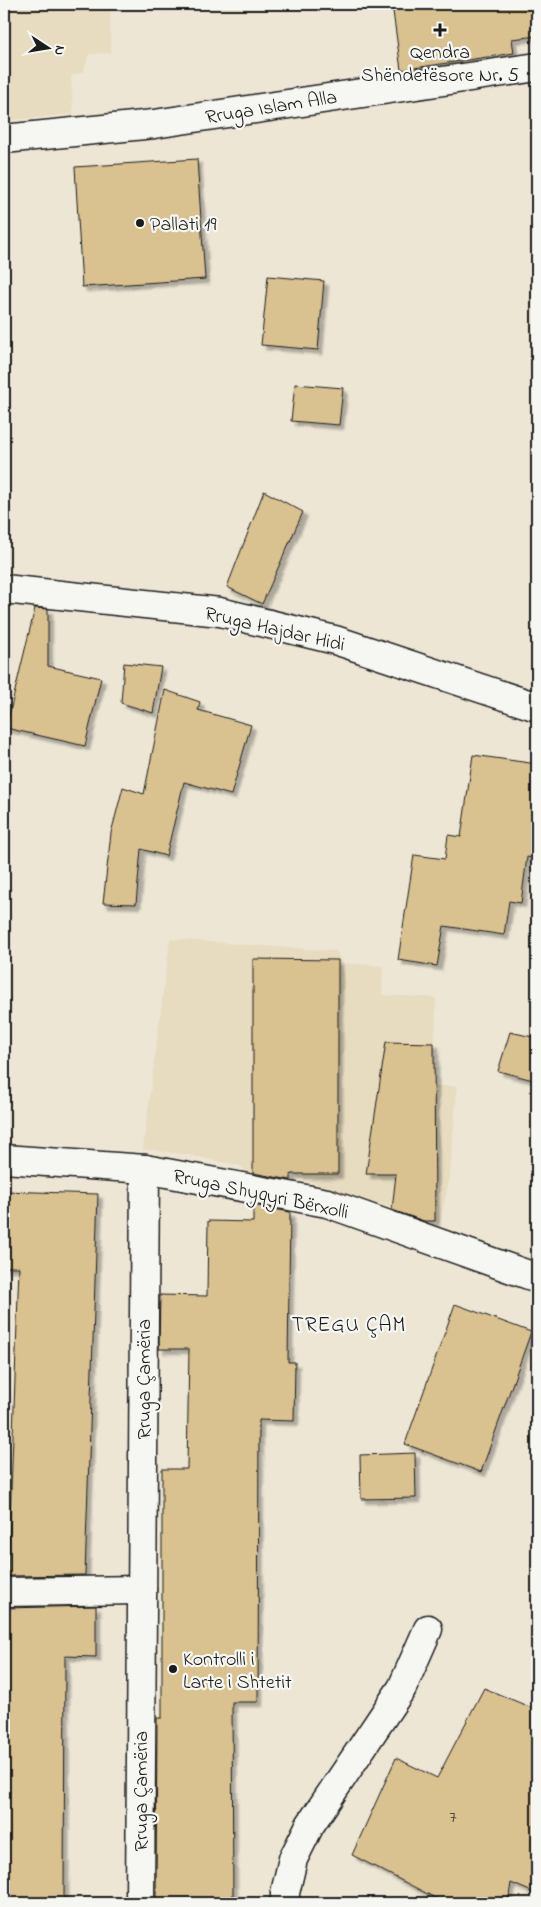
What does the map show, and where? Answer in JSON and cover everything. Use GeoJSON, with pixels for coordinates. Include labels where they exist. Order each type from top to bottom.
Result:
{"type":"FeatureCollection","features":[{"type":"Feature","properties":{"kind":"street","name":"Rruga Islam Alla"},"geometry":{"type":"LineString","coordinates":[[4,139],[154,124],[537,67]]}},
{"type":"Feature","properties":{"kind":"street","name":"Rruga Hajdar Hidi"},"geometry":{"type":"LineString","coordinates":[[4,589],[220,612],[336,640],[537,707]]}},
{"type":"Feature","properties":{"kind":"street","name":"Rruga Shyqyri Bërxolli"},"geometry":{"type":"LineString","coordinates":[[4,1159],[145,1169],[328,1203],[537,1278]]}},
{"type":"Feature","properties":{"kind":"street","name":"Rruga Çamëria"},"geometry":{"type":"LineString","coordinates":[[140,1903],[145,1169]]}},
{"type":"Feature","properties":{"kind":"street"},"geometry":{"type":"LineString","coordinates":[[4,1592],[142,1590]]}},
{"type":"Feature","properties":{"kind":"street"},"geometry":{"type":"LineString","coordinates":[[285,1903],[285,1893],[293,1859],[310,1825],[402,1688],[428,1629]]}},
{"type":"Feature","properties":{"kind":"shaded area"},"geometry":{"type":"Polygon","coordinates":[[[4,4],[110,4],[111,53],[89,54],[83,72],[71,76],[73,114],[4,121],[4,4]]]}},
{"type":"Feature","properties":{"kind":"shaded area"},"geometry":{"type":"Polygon","coordinates":[[[170,939],[336,951],[342,963],[383,966],[382,995],[436,998],[434,1086],[457,1086],[450,1175],[440,1223],[424,1220],[421,1229],[391,1222],[392,1208],[286,1174],[249,1176],[241,1166],[184,1154],[143,1149],[170,939]]]}},
{"type":"Feature","properties":{"kind":"building"},"geometry":{"type":"Polygon","coordinates":[[[392,4],[537,4],[537,36],[512,39],[514,53],[401,70],[392,4]]]}},
{"type":"Feature","properties":{"kind":"building","name":"Pallati 19"},"geometry":{"type":"Polygon","coordinates":[[[197,159],[205,279],[82,287],[75,167],[197,159]]]}},
{"type":"Feature","properties":{"kind":"building"},"geometry":{"type":"Polygon","coordinates":[[[268,276],[324,281],[318,350],[261,345],[268,276]]]}},
{"type":"Feature","properties":{"kind":"building"},"geometry":{"type":"Polygon","coordinates":[[[295,384],[343,388],[339,425],[291,421],[295,384]]]}},
{"type":"Feature","properties":{"kind":"building"},"geometry":{"type":"Polygon","coordinates":[[[264,491],[303,512],[262,604],[227,587],[264,491]]]}},
{"type":"Feature","properties":{"kind":"building"},"geometry":{"type":"Polygon","coordinates":[[[35,608],[48,609],[48,666],[101,678],[85,746],[6,728],[35,608]]]}},
{"type":"Feature","properties":{"kind":"building"},"geometry":{"type":"Polygon","coordinates":[[[124,663],[161,667],[153,713],[121,703],[124,663]]]}},
{"type":"Feature","properties":{"kind":"building"},"geometry":{"type":"Polygon","coordinates":[[[165,690],[200,702],[198,710],[251,725],[231,795],[184,782],[166,856],[141,849],[136,904],[103,903],[111,833],[123,787],[144,794],[165,690]]]}},
{"type":"Feature","properties":{"kind":"building"},"geometry":{"type":"Polygon","coordinates":[[[473,755],[537,764],[537,859],[527,857],[521,903],[509,901],[504,935],[444,926],[437,966],[398,960],[414,855],[445,859],[448,835],[461,837],[473,755]]]}},
{"type":"Feature","properties":{"kind":"building"},"geometry":{"type":"Polygon","coordinates":[[[253,959],[338,960],[338,1174],[291,1174],[291,1180],[253,1173],[253,959]]]}},
{"type":"Feature","properties":{"kind":"building"},"geometry":{"type":"Polygon","coordinates":[[[510,1032],[537,1038],[537,1081],[498,1071],[510,1032]]]}},
{"type":"Feature","properties":{"kind":"building"},"geometry":{"type":"Polygon","coordinates":[[[386,1042],[434,1043],[435,1221],[424,1221],[392,1210],[396,1174],[366,1174],[386,1042]]]}},
{"type":"Feature","properties":{"kind":"building"},"geometry":{"type":"Polygon","coordinates":[[[4,1191],[98,1194],[85,1575],[8,1576],[19,1267],[4,1267],[4,1191]]]}},
{"type":"Feature","properties":{"kind":"building"},"geometry":{"type":"Polygon","coordinates":[[[253,1205],[290,1212],[288,1362],[295,1362],[294,1421],[259,1420],[258,1702],[232,1702],[233,1903],[156,1903],[157,1718],[162,1718],[162,1469],[187,1469],[189,1349],[159,1349],[160,1295],[207,1296],[208,1221],[253,1222],[253,1205]]]}},
{"type":"Feature","properties":{"kind":"building"},"geometry":{"type":"Polygon","coordinates":[[[455,1304],[531,1332],[481,1472],[405,1444],[455,1304]]]}},
{"type":"Feature","properties":{"kind":"building"},"geometry":{"type":"Polygon","coordinates":[[[415,1453],[416,1498],[361,1499],[360,1455],[415,1453]]]}},
{"type":"Feature","properties":{"kind":"building"},"geometry":{"type":"Polygon","coordinates":[[[96,1606],[96,1657],[65,1656],[64,1903],[4,1903],[4,1608],[96,1606]]]}},
{"type":"Feature","properties":{"kind":"building"},"geometry":{"type":"Polygon","coordinates":[[[484,1688],[537,1710],[537,1894],[511,1883],[508,1903],[445,1903],[352,1855],[396,1758],[437,1778],[484,1688]]]}},
{"type":"Feature","properties":{"kind":"place","name":"Qendra Shëndetësore Nr. 5"},"geometry":{"type":"Point","coordinates":[440,30]}},
{"type":"Feature","properties":{"kind":"place","name":"Pallati 19"},"geometry":{"type":"Point","coordinates":[140,223]}},
{"type":"Feature","properties":{"kind":"place","name":"Kontrolli i Larte i Shtetit"},"geometry":{"type":"Point","coordinates":[173,1669]}},
{"type":"Feature","properties":{"kind":"district","name":"TREGU ÇAM"},"geometry":{"type":"Point","coordinates":[349,1324]}}]}
